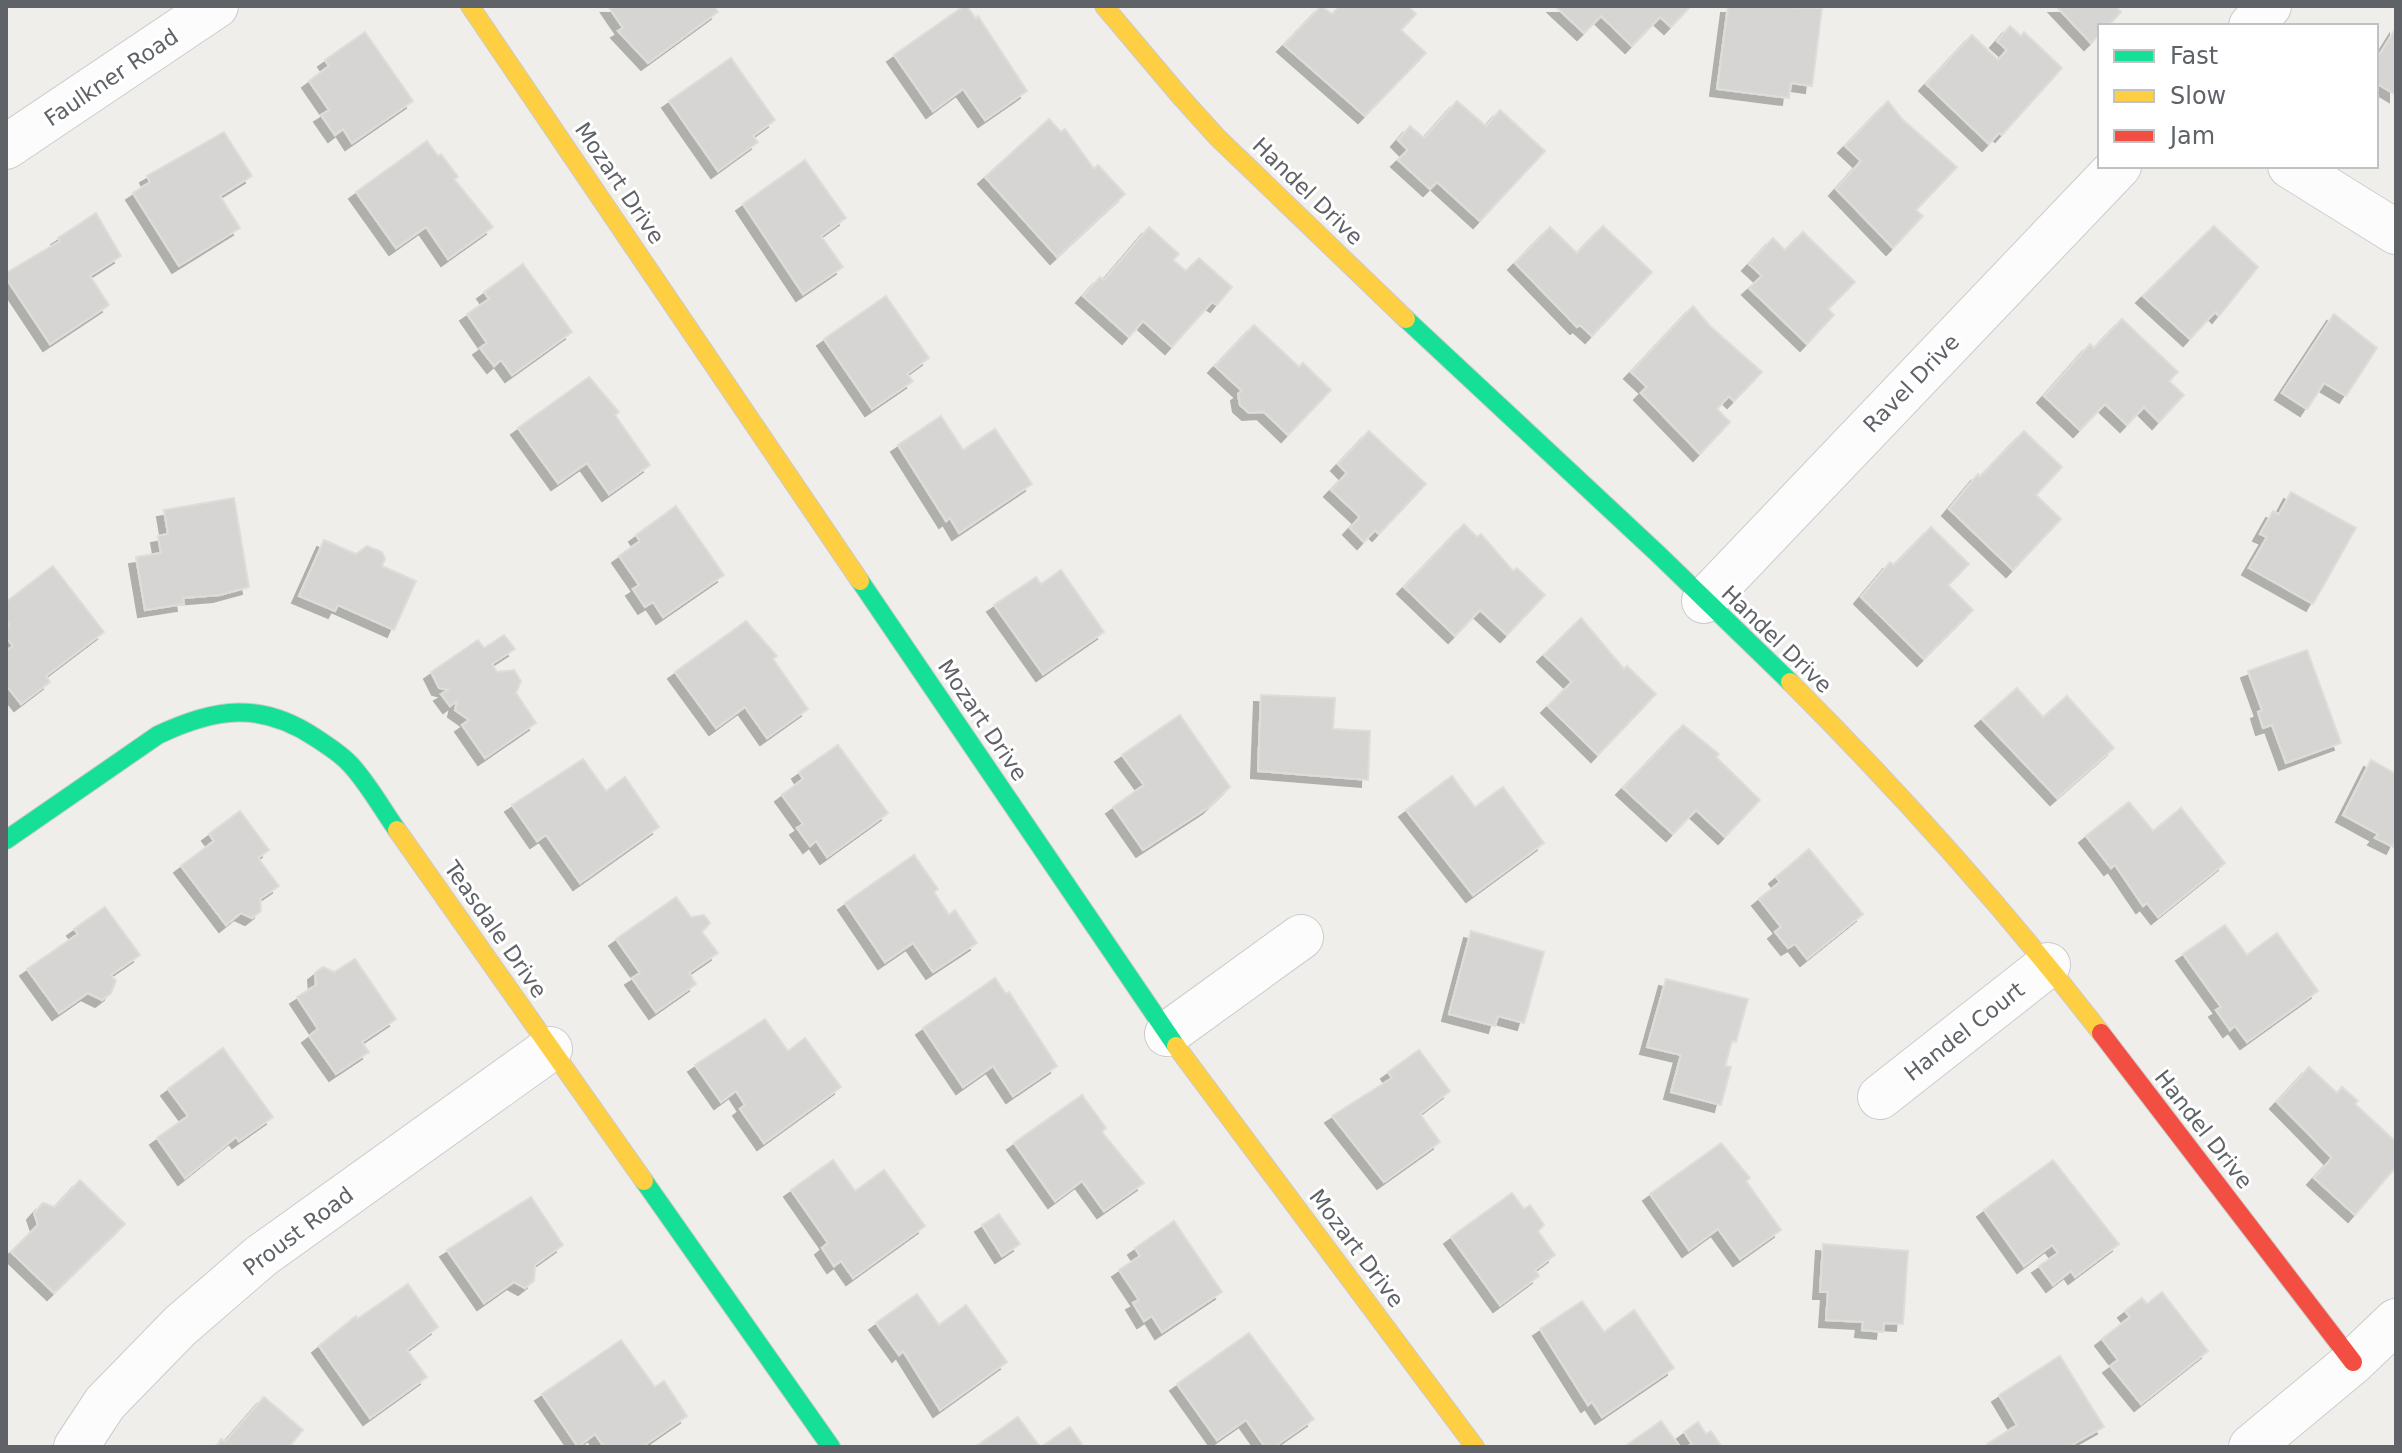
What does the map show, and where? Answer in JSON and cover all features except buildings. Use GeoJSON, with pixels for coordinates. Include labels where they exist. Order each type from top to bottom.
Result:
{"type":"FeatureCollection","features":[{"type":"Feature","properties":{"kind":"street","name":"Faulkner Road"},"geometry":{"type":"LineString","coordinates":[[6,147],[216,6]]}},
{"type":"Feature","properties":{"kind":"street","name":"Mozart Drive"},"geometry":{"type":"LineString","coordinates":[[470,6],[1167,1034],[1475,1447]]}},
{"type":"Feature","properties":{"kind":"street","name":"Handel Drive"},"geometry":{"type":"LineString","coordinates":[[1104,6],[1190,107],[1270,190],[1704,601],[1891,785],[2000,906],[2048,965],[2353,1362]]}},
{"type":"Feature","properties":{"kind":"street"},"geometry":{"type":"LineString","coordinates":[[2253,24],[2269,6]]}},
{"type":"Feature","properties":{"kind":"street","name":"Ravel Drive"},"geometry":{"type":"LineString","coordinates":[[1704,601],[2117,168]]}},
{"type":"Feature","properties":{"kind":"street"},"geometry":{"type":"LineString","coordinates":[[2293,168],[2396,232]]}},
{"type":"Feature","properties":{"kind":"street","name":"Teasdale Drive"},"geometry":{"type":"LineString","coordinates":[[6,840],[158,735],[182,722],[215,712],[256,712],[294,723],[322,738],[351,765],[831,1447]]}},
{"type":"Feature","properties":{"kind":"street"},"geometry":{"type":"LineString","coordinates":[[1167,1034],[1301,937]]}},
{"type":"Feature","properties":{"kind":"street","name":"Handel Court"},"geometry":{"type":"LineString","coordinates":[[1880,1097],[2048,965]]}},
{"type":"Feature","properties":{"kind":"street","name":"Proust Road"},"geometry":{"type":"LineString","coordinates":[[76,1447],[105,1403],[180,1326],[261,1256],[550,1049]]}},
{"type":"Feature","properties":{"kind":"street"},"geometry":{"type":"LineString","coordinates":[[2251,1447],[2353,1362],[2396,1321]]}},
{"type":"Feature","properties":{"kind":"traffic: fast"},"geometry":{"type":"LineString","coordinates":[[1406,319],[1790,682]]}},
{"type":"Feature","properties":{"kind":"traffic: fast"},"geometry":{"type":"LineString","coordinates":[[860,581],[1176,1046]]}},
{"type":"Feature","properties":{"kind":"traffic: fast"},"geometry":{"type":"LineString","coordinates":[[6,840],[158,735],[199,719],[238,712],[276,718],[296,726],[334,750],[357,771],[397,830]]}},
{"type":"Feature","properties":{"kind":"traffic: fast"},"geometry":{"type":"LineString","coordinates":[[644,1181],[831,1447]]}},
{"type":"Feature","properties":{"kind":"traffic: slow"},"geometry":{"type":"LineString","coordinates":[[470,6],[860,581]]}},
{"type":"Feature","properties":{"kind":"traffic: slow"},"geometry":{"type":"LineString","coordinates":[[1104,6],[1217,137],[1406,319]]}},
{"type":"Feature","properties":{"kind":"traffic: slow"},"geometry":{"type":"LineString","coordinates":[[1790,682],[1951,853],[2028,941],[2101,1033]]}},
{"type":"Feature","properties":{"kind":"traffic: slow"},"geometry":{"type":"LineString","coordinates":[[397,830],[644,1181]]}},
{"type":"Feature","properties":{"kind":"traffic: slow"},"geometry":{"type":"LineString","coordinates":[[1176,1046],[1475,1447]]}},
{"type":"Feature","properties":{"kind":"traffic: jam"},"geometry":{"type":"LineString","coordinates":[[2101,1033],[2353,1362]]}}]}
